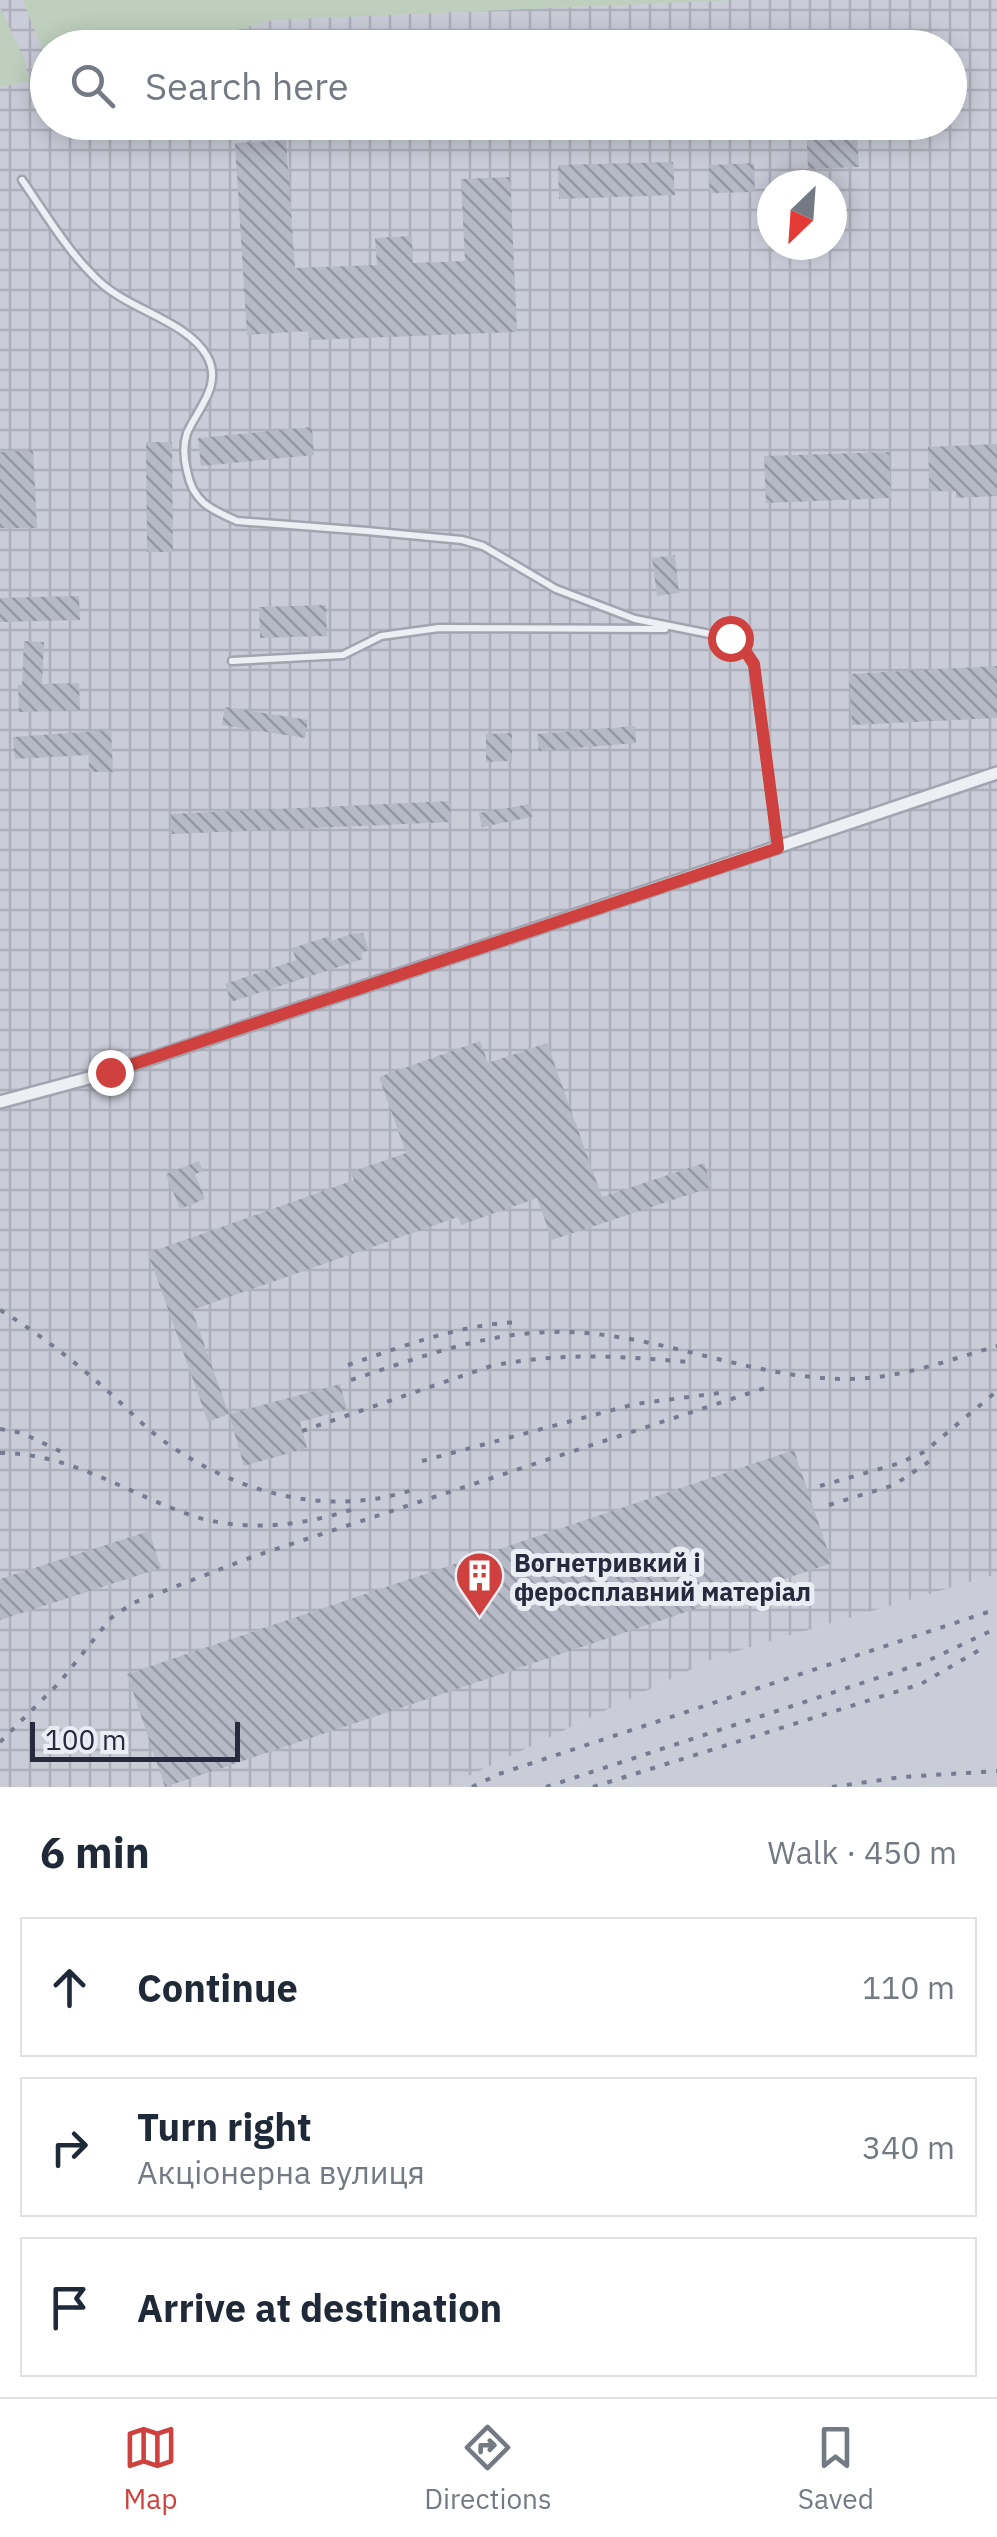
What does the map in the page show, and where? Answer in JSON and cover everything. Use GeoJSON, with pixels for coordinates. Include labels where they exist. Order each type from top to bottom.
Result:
{"type":"FeatureCollection","features":[{"type":"Feature","properties":{"kind":"street"},"geometry":{"type":"LineString","coordinates":[[0,1102],[110,1072],[997,772]]}},
{"type":"Feature","properties":{"kind":"lane"},"geometry":{"type":"LineString","coordinates":[[22,180],[68,246],[103,285],[182,331],[206,353],[213,374],[211,389],[186,436],[184,451],[190,486],[205,506],[237,521],[462,540],[506,557],[556,589],[635,619],[674,629]]}},
{"type":"Feature","properties":{"kind":"lane"},"geometry":{"type":"LineString","coordinates":[[232,661],[343,656],[382,636],[439,628],[674,629],[717,633],[741,645],[754,664],[778,848]]}},
{"type":"Feature","properties":{"kind":"shaded area"},"geometry":{"type":"Polygon","coordinates":[[[0,0],[997,0],[997,1574],[717,1657],[446,1787],[0,1787],[0,0]]]}},
{"type":"Feature","properties":{"kind":"shaded area"},"geometry":{"type":"Polygon","coordinates":[[[997,1574],[997,1787],[446,1787],[717,1657],[997,1574]]]}},
{"type":"Feature","properties":{"kind":"green space"},"geometry":{"type":"Polygon","coordinates":[[[23,0],[736,0],[273,20],[236,30],[35,30],[23,0]]]}},
{"type":"Feature","properties":{"kind":"green space"},"geometry":{"type":"Polygon","coordinates":[[[0,7],[25,61],[29,81],[0,87],[0,7]]]}},
{"type":"Feature","properties":{"kind":"building"},"geometry":{"type":"Polygon","coordinates":[[[286,140],[295,268],[377,265],[375,238],[412,236],[413,263],[465,261],[461,179],[510,177],[517,332],[310,340],[309,331],[247,335],[235,143],[286,140]]]}},
{"type":"Feature","properties":{"kind":"building"},"geometry":{"type":"Polygon","coordinates":[[[807,140],[857,140],[859,167],[808,169],[807,140]]]}},
{"type":"Feature","properties":{"kind":"building"},"geometry":{"type":"Polygon","coordinates":[[[673,162],[675,195],[559,199],[558,165],[673,162]]]}},
{"type":"Feature","properties":{"kind":"building"},"geometry":{"type":"Polygon","coordinates":[[[754,163],[755,192],[710,193],[709,165],[754,163]]]}},
{"type":"Feature","properties":{"kind":"building"},"geometry":{"type":"Polygon","coordinates":[[[312,427],[314,455],[201,466],[198,438],[312,427]]]}},
{"type":"Feature","properties":{"kind":"building"},"geometry":{"type":"Polygon","coordinates":[[[146,442],[172,442],[173,552],[147,552],[146,442]]]}},
{"type":"Feature","properties":{"kind":"building"},"geometry":{"type":"Polygon","coordinates":[[[997,444],[997,496],[956,498],[956,491],[930,491],[928,447],[997,444]]]}},
{"type":"Feature","properties":{"kind":"building"},"geometry":{"type":"Polygon","coordinates":[[[33,450],[37,528],[0,528],[0,452],[33,450]]]}},
{"type":"Feature","properties":{"kind":"building"},"geometry":{"type":"Polygon","coordinates":[[[889,452],[891,498],[766,503],[764,456],[889,452]]]}},
{"type":"Feature","properties":{"kind":"building"},"geometry":{"type":"Polygon","coordinates":[[[675,555],[679,593],[657,596],[652,558],[675,555]]]}},
{"type":"Feature","properties":{"kind":"building"},"geometry":{"type":"Polygon","coordinates":[[[79,596],[80,620],[0,622],[0,598],[79,596]]]}},
{"type":"Feature","properties":{"kind":"building"},"geometry":{"type":"Polygon","coordinates":[[[326,605],[327,636],[260,638],[259,607],[326,605]]]}},
{"type":"Feature","properties":{"kind":"building"},"geometry":{"type":"Polygon","coordinates":[[[24,641],[44,642],[42,684],[79,683],[80,710],[19,712],[24,641]]]}},
{"type":"Feature","properties":{"kind":"building"},"geometry":{"type":"Polygon","coordinates":[[[997,666],[997,718],[852,725],[849,674],[997,666]]]}},
{"type":"Feature","properties":{"kind":"building"},"geometry":{"type":"Polygon","coordinates":[[[225,707],[308,720],[305,738],[222,725],[225,707]]]}},
{"type":"Feature","properties":{"kind":"building"},"geometry":{"type":"Polygon","coordinates":[[[635,726],[636,743],[539,751],[537,734],[635,726]]]}},
{"type":"Feature","properties":{"kind":"building"},"geometry":{"type":"Polygon","coordinates":[[[111,730],[113,772],[89,772],[89,755],[15,759],[13,737],[111,730]]]}},
{"type":"Feature","properties":{"kind":"building"},"geometry":{"type":"Polygon","coordinates":[[[512,733],[512,761],[486,762],[486,734],[512,733]]]}},
{"type":"Feature","properties":{"kind":"building"},"geometry":{"type":"Polygon","coordinates":[[[450,801],[451,822],[172,834],[171,814],[450,801]]]}},
{"type":"Feature","properties":{"kind":"building"},"geometry":{"type":"Polygon","coordinates":[[[530,804],[532,817],[482,827],[479,813],[530,804]]]}},
{"type":"Feature","properties":{"kind":"building"},"geometry":{"type":"Polygon","coordinates":[[[363,933],[369,950],[361,953],[363,959],[231,1002],[225,984],[296,960],[292,948],[363,933]]]}},
{"type":"Feature","properties":{"kind":"building"},"geometry":{"type":"Polygon","coordinates":[[[480,1041],[488,1063],[547,1043],[602,1197],[704,1163],[712,1187],[552,1240],[537,1198],[461,1225],[458,1217],[192,1310],[229,1414],[208,1422],[148,1253],[354,1180],[351,1172],[406,1153],[379,1077],[480,1041]]]}},
{"type":"Feature","properties":{"kind":"building"},"geometry":{"type":"Polygon","coordinates":[[[199,1161],[203,1171],[195,1174],[205,1199],[180,1209],[166,1174],[199,1161]]]}},
{"type":"Feature","properties":{"kind":"building"},"geometry":{"type":"Polygon","coordinates":[[[340,1384],[347,1409],[300,1422],[307,1448],[244,1466],[229,1414],[340,1384]]]}},
{"type":"Feature","properties":{"kind":"building","name":"Вогнетривкий і феросплавний матеріал"},"geometry":{"type":"Polygon","coordinates":[[[794,1450],[832,1563],[165,1787],[127,1674],[794,1450]]]}},
{"type":"Feature","properties":{"kind":"building"},"geometry":{"type":"Polygon","coordinates":[[[149,1531],[161,1568],[0,1620],[0,1579],[149,1531]]]}},
{"type":"Feature","properties":{"kind":"railway"},"geometry":{"type":"LineString","coordinates":[[0,1310],[70,1359],[160,1438],[225,1476],[255,1488],[318,1501],[351,1501],[415,1489]]}},
{"type":"Feature","properties":{"kind":"railway"},"geometry":{"type":"LineString","coordinates":[[348,1365],[454,1331],[520,1322]]}},
{"type":"Feature","properties":{"kind":"railway"},"geometry":{"type":"LineString","coordinates":[[351,1380],[473,1343],[549,1332],[623,1338],[769,1370],[842,1379],[901,1373],[997,1346]]}},
{"type":"Feature","properties":{"kind":"railway"},"geometry":{"type":"LineString","coordinates":[[302,1431],[491,1366],[590,1356],[688,1362]]}},
{"type":"Feature","properties":{"kind":"railway"},"geometry":{"type":"LineString","coordinates":[[0,1742],[59,1683],[111,1618],[133,1603],[252,1557],[771,1386]]}},
{"type":"Feature","properties":{"kind":"railway"},"geometry":{"type":"LineString","coordinates":[[820,1486],[897,1464],[924,1452],[997,1391]]}},
{"type":"Feature","properties":{"kind":"railway"},"geometry":{"type":"LineString","coordinates":[[422,1461],[635,1404],[719,1393]]}},
{"type":"Feature","properties":{"kind":"railway"},"geometry":{"type":"LineString","coordinates":[[0,1429],[22,1433],[68,1455]]}},
{"type":"Feature","properties":{"kind":"railway"},"geometry":{"type":"LineString","coordinates":[[0,1453],[23,1454],[68,1465],[174,1509],[219,1522],[287,1524],[354,1509]]}},
{"type":"Feature","properties":{"kind":"railway"},"geometry":{"type":"LineString","coordinates":[[829,1505],[894,1485],[936,1457]]}},
{"type":"Feature","properties":{"kind":"railway"},"geometry":{"type":"LineString","coordinates":[[472,1787],[499,1774],[997,1609]]}},
{"type":"Feature","properties":{"kind":"railway"},"geometry":{"type":"LineString","coordinates":[[546,1787],[923,1663],[997,1628]]}},
{"type":"Feature","properties":{"kind":"railway"},"geometry":{"type":"LineString","coordinates":[[593,1787],[921,1684],[981,1649]]}},
{"type":"Feature","properties":{"kind":"railway"},"geometry":{"type":"LineString","coordinates":[[832,1787],[902,1777],[997,1771]]}},
{"type":"Feature","properties":{"kind":"place","name":"Вогнетривкий і феросплавний матеріал"},"geometry":{"type":"Point","coordinates":[479,1618]}},
{"type":"Feature","properties":{"kind":"route"},"geometry":{"type":"LineString","coordinates":[[110,1072],[778,848],[754,664],[741,645],[730,638]]}}]}
